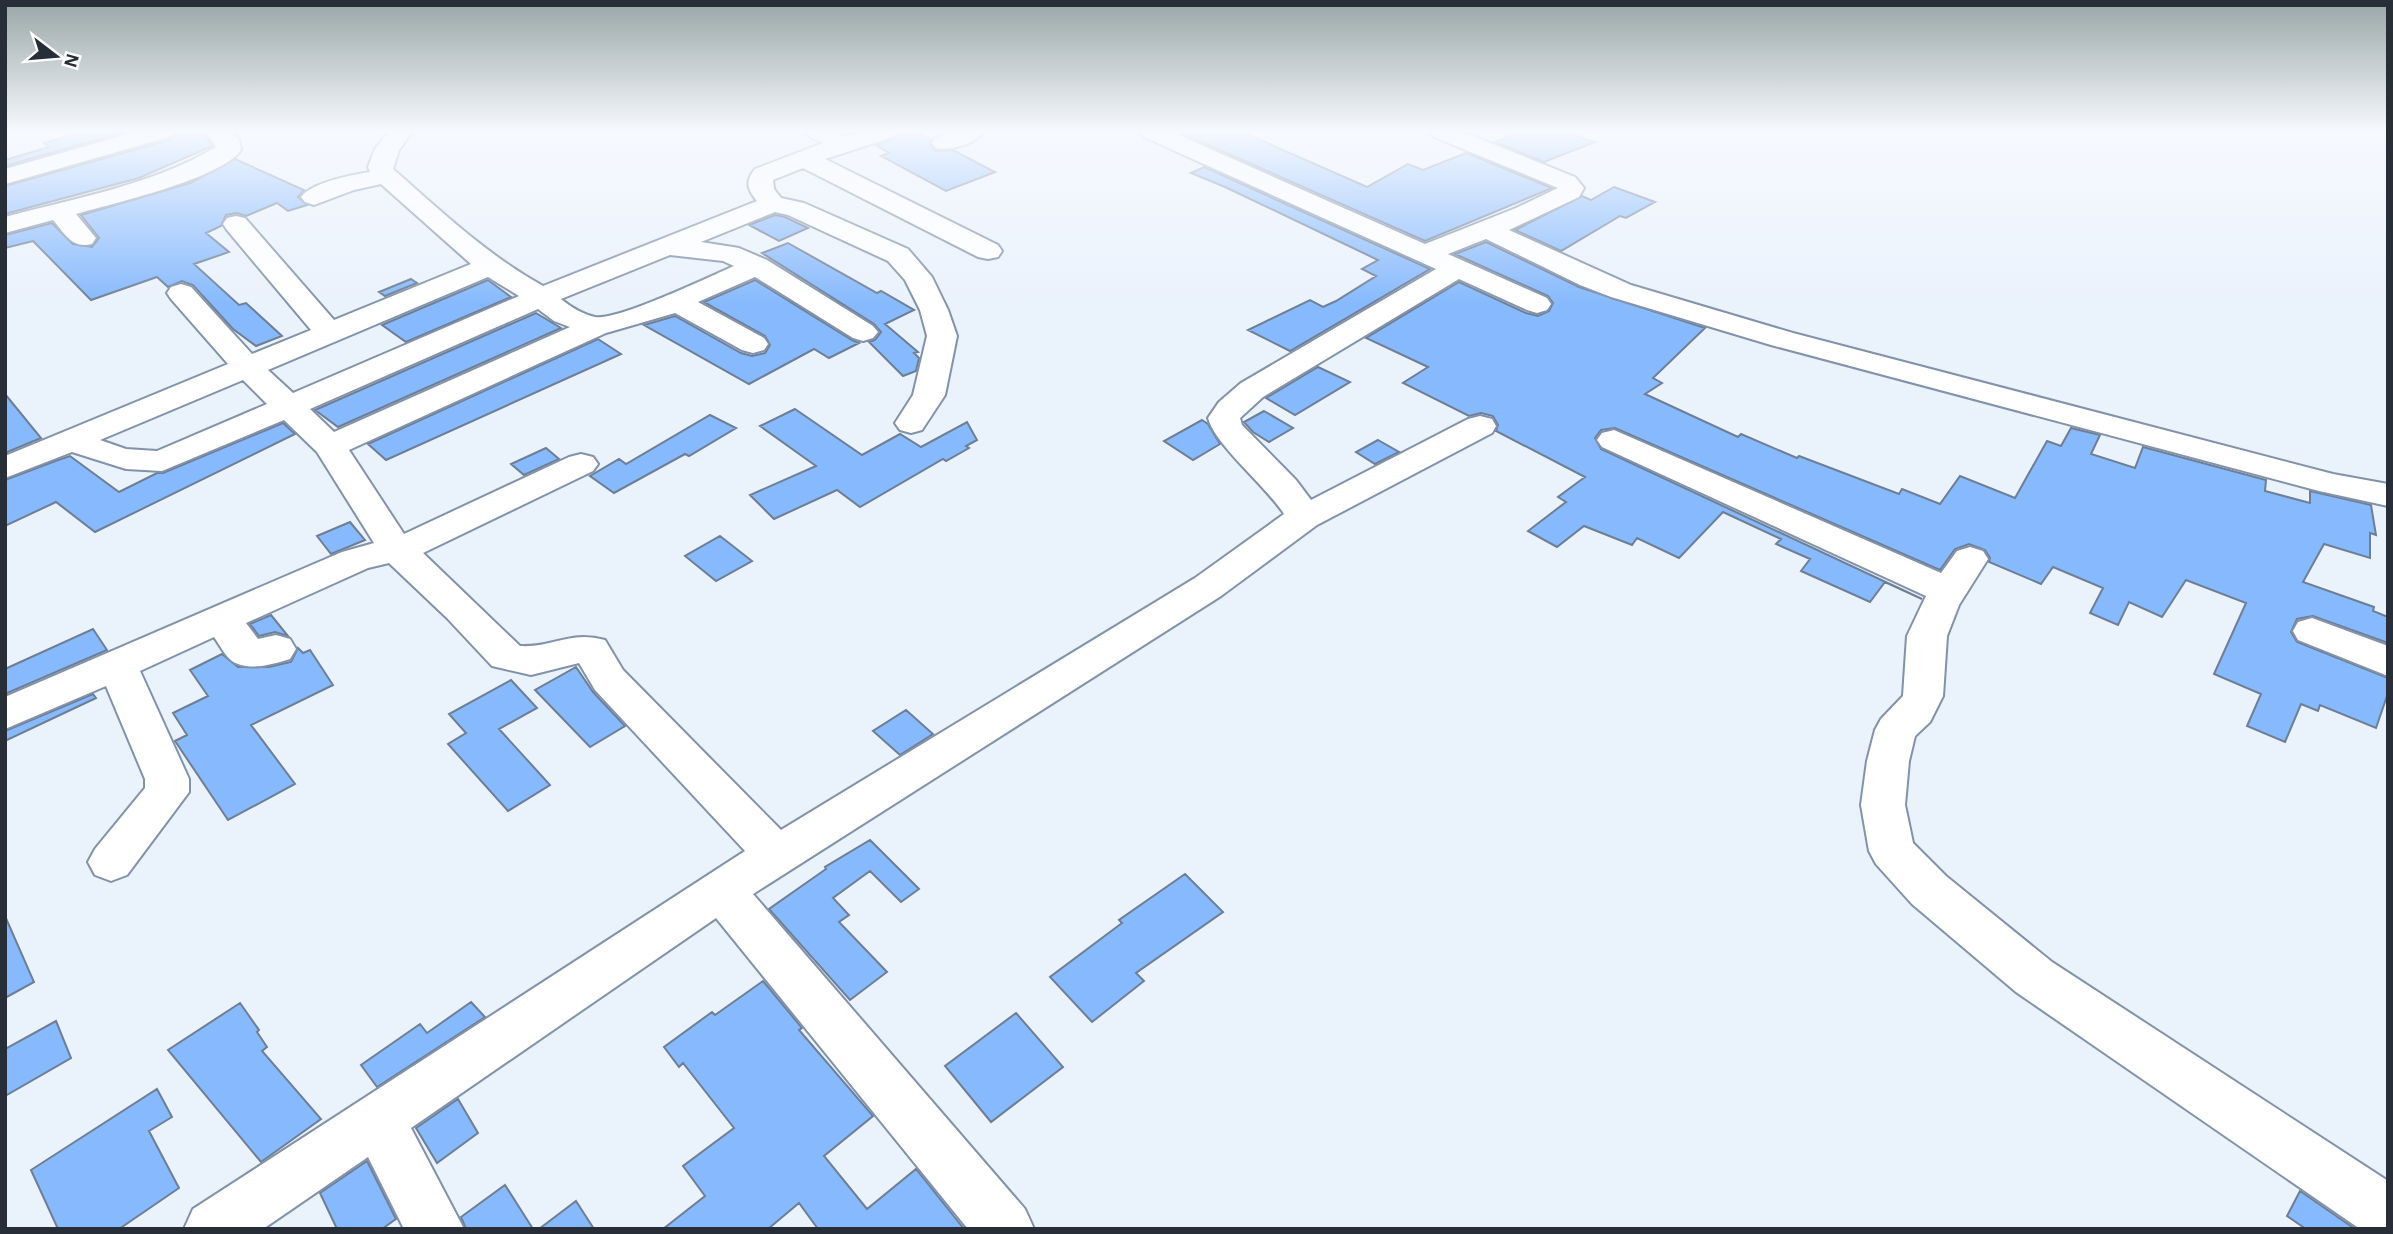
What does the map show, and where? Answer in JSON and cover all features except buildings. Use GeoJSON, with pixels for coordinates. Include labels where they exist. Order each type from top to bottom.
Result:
{"type":"FeatureCollection","features":[{"type":"Feature","properties":{"kind":"street"},"geometry":{"type":"LineString","coordinates":[[5,225],[58,210],[100,190]]}},
{"type":"Feature","properties":{"kind":"street"},"geometry":{"type":"LineString","coordinates":[[314,197],[333,190]]}},
{"type":"Feature","properties":{"kind":"street"},"geometry":{"type":"LineString","coordinates":[[402,190],[525,290],[541,297],[564,315],[596,327]]}},
{"type":"Feature","properties":{"kind":"street"},"geometry":{"type":"LineString","coordinates":[[761,190],[773,204]]}},
{"type":"Feature","properties":{"kind":"street"},"geometry":{"type":"LineString","coordinates":[[866,190],[988,251]]}},
{"type":"Feature","properties":{"kind":"street"},"geometry":{"type":"LineString","coordinates":[[1281,190],[1537,304]]}},
{"type":"Feature","properties":{"kind":"street"},"geometry":{"type":"LineString","coordinates":[[1304,517],[1284,487],[1227,428],[1224,418],[1230,409],[1251,390],[1487,229],[1570,192],[1570,190]]}},
{"type":"Feature","properties":{"kind":"street"},"geometry":{"type":"LineString","coordinates":[[71,440],[117,459],[141,463],[162,461],[541,297],[773,204],[795,208],[872,241],[898,255],[918,277],[934,310],[942,336],[929,395],[911,423]]}},
{"type":"Feature","properties":{"kind":"street"},"geometry":{"type":"LineString","coordinates":[[58,210],[83,238]]}},
{"type":"Feature","properties":{"kind":"street"},"geometry":{"type":"LineString","coordinates":[[236,224],[328,332]]}},
{"type":"Feature","properties":{"kind":"street"},"geometry":{"type":"LineString","coordinates":[[1487,229],[1590,279],[1734,325],[2331,484],[2388,495]]}},
{"type":"Feature","properties":{"kind":"street"},"geometry":{"type":"LineString","coordinates":[[670,247],[729,254],[757,266],[863,332]]}},
{"type":"Feature","properties":{"kind":"street"},"geometry":{"type":"LineString","coordinates":[[5,468],[492,265]]}},
{"type":"Feature","properties":{"kind":"street"},"geometry":{"type":"LineString","coordinates":[[330,446],[596,327],[676,302],[757,266]]}},
{"type":"Feature","properties":{"kind":"street"},"geometry":{"type":"LineString","coordinates":[[181,293],[246,366],[330,446],[395,548],[461,609],[506,656],[514,660],[537,662],[580,649],[590,650],[609,680],[777,855]]}},
{"type":"Feature","properties":{"kind":"street"},"geometry":{"type":"LineString","coordinates":[[676,302],[753,344]]}},
{"type":"Feature","properties":{"kind":"street"},"geometry":{"type":"LineString","coordinates":[[213,1229],[721,890],[1208,587],[1304,517],[1348,498],[1480,426]]}},
{"type":"Feature","properties":{"kind":"street"},"geometry":{"type":"LineString","coordinates":[[1614,440],[1959,575],[1927,636],[1923,696],[1915,711],[1896,730],[1888,761],[1883,805],[1892,851],[1929,890],[2034,977],[2388,1214]]}},
{"type":"Feature","properties":{"kind":"street"},"geometry":{"type":"LineString","coordinates":[[5,713],[355,560],[431,536],[581,464]]}},
{"type":"Feature","properties":{"kind":"street"},"geometry":{"type":"LineString","coordinates":[[220,619],[246,651],[255,653],[276,649]]}},
{"type":"Feature","properties":{"kind":"street"},"geometry":{"type":"LineString","coordinates":[[2312,631],[2388,662]]}},
{"type":"Feature","properties":{"kind":"street"},"geometry":{"type":"LineString","coordinates":[[111,862],[167,792],[167,779],[117,664]]}},
{"type":"Feature","properties":{"kind":"street"},"geometry":{"type":"LineString","coordinates":[[721,890],[1005,1229]]}},
{"type":"Feature","properties":{"kind":"street"},"geometry":{"type":"LineString","coordinates":[[377,1120],[435,1229]]}}]}
